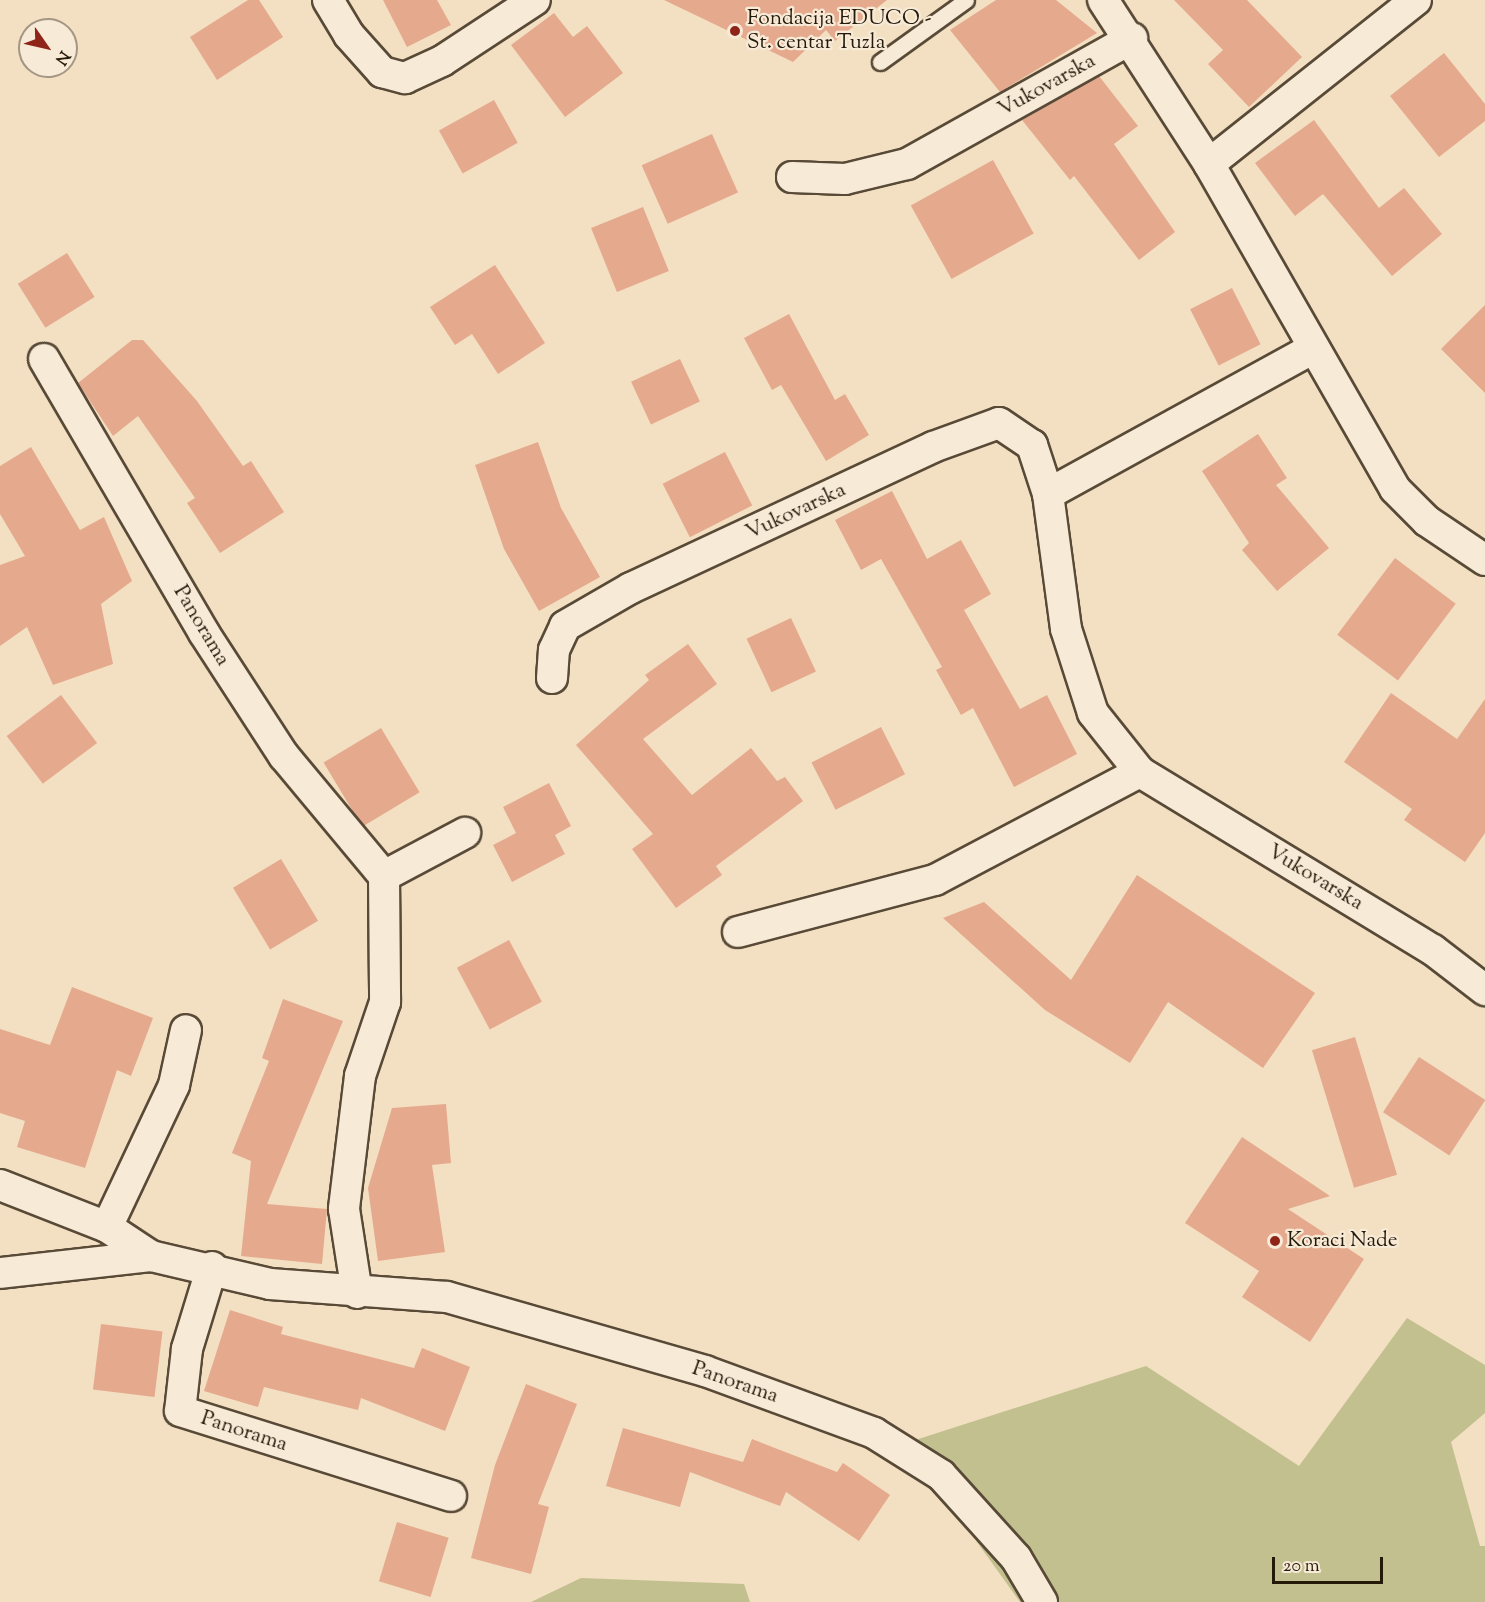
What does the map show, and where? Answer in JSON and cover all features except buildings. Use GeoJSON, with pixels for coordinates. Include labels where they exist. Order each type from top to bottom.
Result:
{"type":"FeatureCollection","features":[{"type":"Feature","properties":{"kind":"street"},"geometry":{"type":"LineString","coordinates":[[328,0],[348,35],[382,72],[405,78],[442,62],[536,0]]}},
{"type":"Feature","properties":{"kind":"street"},"geometry":{"type":"LineString","coordinates":[[1103,0],[1132,38],[1209,164],[1395,489],[1427,521],[1485,560]]}},
{"type":"Feature","properties":{"kind":"street"},"geometry":{"type":"LineString","coordinates":[[1209,164],[1416,0]]}},
{"type":"Feature","properties":{"kind":"street","name":"Vukovarska"},"geometry":{"type":"LineString","coordinates":[[792,177],[845,179],[907,164],[1132,38]]}},
{"type":"Feature","properties":{"kind":"street"},"geometry":{"type":"LineString","coordinates":[[1048,494],[1314,348]]}},
{"type":"Feature","properties":{"kind":"street","name":"Panorama"},"geometry":{"type":"LineString","coordinates":[[44,359],[284,756],[384,876]]}},
{"type":"Feature","properties":{"kind":"street","name":"Vukovarska"},"geometry":{"type":"LineString","coordinates":[[552,678],[554,650],[565,626],[631,588],[933,447],[999,423],[1032,445],[1048,494],[1066,629],[1093,713],[1140,772],[1433,950],[1485,990]]}},
{"type":"Feature","properties":{"kind":"street"},"geometry":{"type":"LineString","coordinates":[[738,932],[935,879],[1140,772]]}},
{"type":"Feature","properties":{"kind":"street"},"geometry":{"type":"LineString","coordinates":[[357,1293],[344,1209],[360,1076],[386,1002],[384,876],[465,833]]}},
{"type":"Feature","properties":{"kind":"street"},"geometry":{"type":"LineString","coordinates":[[107,1227],[174,1085],[186,1030]]}},
{"type":"Feature","properties":{"kind":"street","name":"Panorama"},"geometry":{"type":"LineString","coordinates":[[0,1185],[107,1227],[151,1256]]}},
{"type":"Feature","properties":{"kind":"street","name":"Panorama"},"geometry":{"type":"LineString","coordinates":[[0,1273],[151,1256],[212,1267],[270,1284],[357,1293],[447,1297],[705,1371],[874,1433],[941,1475],[1016,1558],[1042,1602]]}},
{"type":"Feature","properties":{"kind":"street","name":"Panorama"},"geometry":{"type":"LineString","coordinates":[[212,1267],[187,1349],[180,1411],[451,1496]]}},
{"type":"Feature","properties":{"kind":"lane"},"geometry":{"type":"LineString","coordinates":[[880,62],[966,0]]}},
{"type":"Feature","properties":{"kind":"shaded area"},"geometry":{"type":"Polygon","coordinates":[[[1407,1318],[1485,1365],[1485,1413],[1451,1442],[1480,1546],[1485,1546],[1485,1602],[1020,1602],[906,1443],[1146,1366],[1299,1466],[1407,1318]]]}},
{"type":"Feature","properties":{"kind":"shaded area"},"geometry":{"type":"Polygon","coordinates":[[[581,1578],[744,1584],[750,1602],[531,1602],[581,1578]]]}},
{"type":"Feature","properties":{"kind":"place","name":"Fondacija EDUCO - St. centar Tuzla"},"geometry":{"type":"Point","coordinates":[735,31]}},
{"type":"Feature","properties":{"kind":"place","name":"Koraci Nade"},"geometry":{"type":"Point","coordinates":[1275,1241]}}]}
